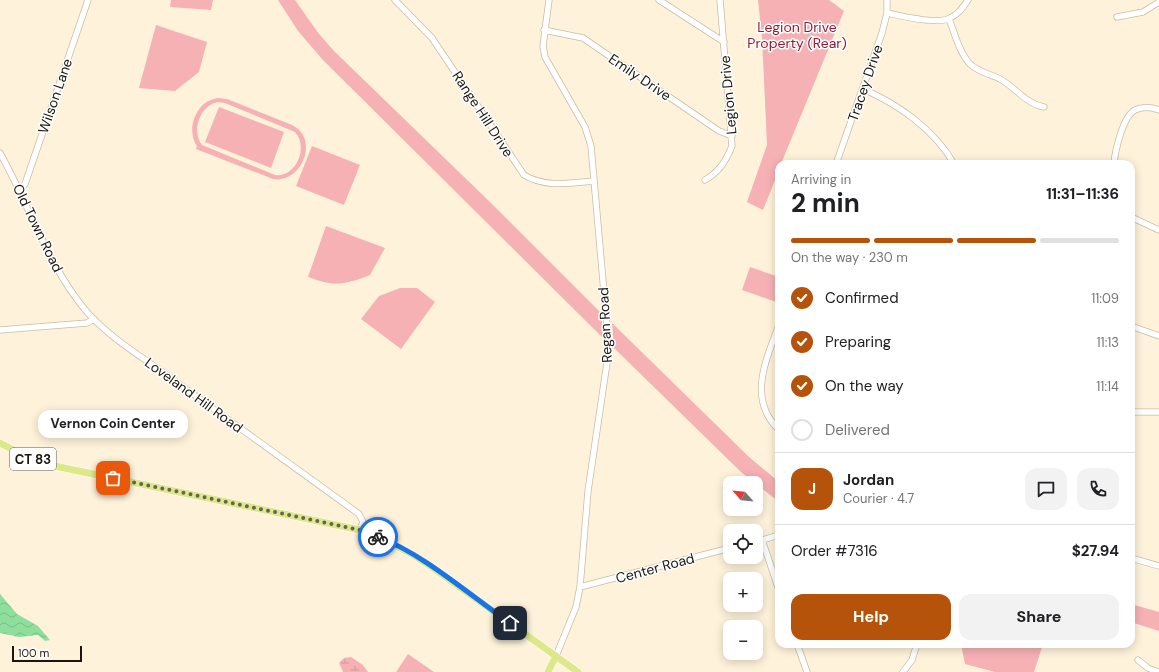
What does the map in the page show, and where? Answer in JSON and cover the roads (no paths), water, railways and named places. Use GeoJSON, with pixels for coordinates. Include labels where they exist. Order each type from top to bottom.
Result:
{"type":"FeatureCollection","features":[{"type":"Feature","properties":{"kind":"main road","name":"CT 83"},"geometry":{"type":"LineString","coordinates":[[0,443],[29,458],[63,468],[360,530],[383,538],[407,551],[578,672]]}},
{"type":"Feature","properties":{"kind":"main road"},"geometry":{"type":"LineString","coordinates":[[548,672],[556,656]]}},
{"type":"Feature","properties":{"kind":"street","name":"Wilson Lane"},"geometry":{"type":"LineString","coordinates":[[20,191],[25,184],[88,0]]}},
{"type":"Feature","properties":{"kind":"street","name":"Range Hill Drive"},"geometry":{"type":"LineString","coordinates":[[395,0],[432,38],[524,175],[534,181],[546,184],[594,181]]}},
{"type":"Feature","properties":{"kind":"street","name":"Regan Road"},"geometry":{"type":"LineString","coordinates":[[549,0],[544,30],[543,46],[545,57],[588,134],[591,146],[609,349],[588,491],[580,587],[576,607],[556,656]]}},
{"type":"Feature","properties":{"kind":"street"},"geometry":{"type":"LineString","coordinates":[[659,0],[724,42]]}},
{"type":"Feature","properties":{"kind":"street","name":"Legion Drive"},"geometry":{"type":"LineString","coordinates":[[705,180],[714,174],[726,159],[732,146],[720,0]]}},
{"type":"Feature","properties":{"kind":"street","name":"Tracey Drive"},"geometry":{"type":"LineString","coordinates":[[837,160],[863,89],[887,13],[887,0]]}},
{"type":"Feature","properties":{"kind":"street"},"geometry":{"type":"LineString","coordinates":[[887,13],[930,20],[949,19],[959,12],[968,0]]}},
{"type":"Feature","properties":{"kind":"street"},"geometry":{"type":"LineString","coordinates":[[1117,17],[1143,12],[1159,2]]}},
{"type":"Feature","properties":{"kind":"street"},"geometry":{"type":"LineString","coordinates":[[949,19],[964,56],[971,65],[980,72],[1000,79],[1031,102],[1044,107]]}},
{"type":"Feature","properties":{"kind":"street","name":"Emily Drive"},"geometry":{"type":"LineString","coordinates":[[544,30],[583,38],[719,131],[732,136]]}},
{"type":"Feature","properties":{"kind":"street"},"geometry":{"type":"LineString","coordinates":[[863,89],[893,104],[915,120],[936,140],[951,160]]}},
{"type":"Feature","properties":{"kind":"street"},"geometry":{"type":"LineString","coordinates":[[1115,160],[1120,136],[1127,119],[1134,110],[1149,107],[1159,110]]}},
{"type":"Feature","properties":{"kind":"street","name":"Old Town Road"},"geometry":{"type":"LineString","coordinates":[[0,153],[20,191],[48,254],[69,287],[94,319]]}},
{"type":"Feature","properties":{"kind":"street"},"geometry":{"type":"LineString","coordinates":[[1135,219],[1159,230]]}},
{"type":"Feature","properties":{"kind":"street"},"geometry":{"type":"LineString","coordinates":[[0,330],[86,323],[94,319]]}},
{"type":"Feature","properties":{"kind":"street","name":"Loveland Hill Road"},"geometry":{"type":"LineString","coordinates":[[94,319],[180,384],[359,514],[363,522],[360,530]]}},
{"type":"Feature","properties":{"kind":"street"},"geometry":{"type":"LineString","coordinates":[[1135,327],[1159,336]]}},
{"type":"Feature","properties":{"kind":"street"},"geometry":{"type":"LineString","coordinates":[[775,336],[760,384],[763,406],[775,427]]}},
{"type":"Feature","properties":{"kind":"street"},"geometry":{"type":"LineString","coordinates":[[1135,412],[1159,412]]}},
{"type":"Feature","properties":{"kind":"street"},"geometry":{"type":"LineString","coordinates":[[763,540],[775,536]]}},
{"type":"Feature","properties":{"kind":"street","name":"Center Road"},"geometry":{"type":"LineString","coordinates":[[580,587],[723,550]]}},
{"type":"Feature","properties":{"kind":"street"},"geometry":{"type":"LineString","coordinates":[[763,551],[775,580]]}},
{"type":"Feature","properties":{"kind":"street"},"geometry":{"type":"LineString","coordinates":[[1135,559],[1159,566]]}},
{"type":"Feature","properties":{"kind":"street"},"geometry":{"type":"LineString","coordinates":[[798,648],[807,672]]}},
{"type":"Feature","properties":{"kind":"street"},"geometry":{"type":"LineString","coordinates":[[903,672],[912,660],[916,648]]}},
{"type":"Feature","properties":{"kind":"street"},"geometry":{"type":"LineString","coordinates":[[1138,660],[1148,668],[1158,672]]}},
{"type":"Feature","properties":{"kind":"water"},"geometry":{"type":"Polygon","coordinates":[[[0,594],[17,614],[38,626],[50,640],[45,641],[38,635],[19,637],[0,633],[0,594]]]}},
{"type":"Feature","properties":{"kind":"place","name":"Vernon Coin Center"},"geometry":{"type":"Point","coordinates":[113,478]}},
{"type":"Feature","properties":{"kind":"park label","name":"Legion Drive Property (Rear)"},"geometry":{"type":"Point","coordinates":[797,36]}}]}
